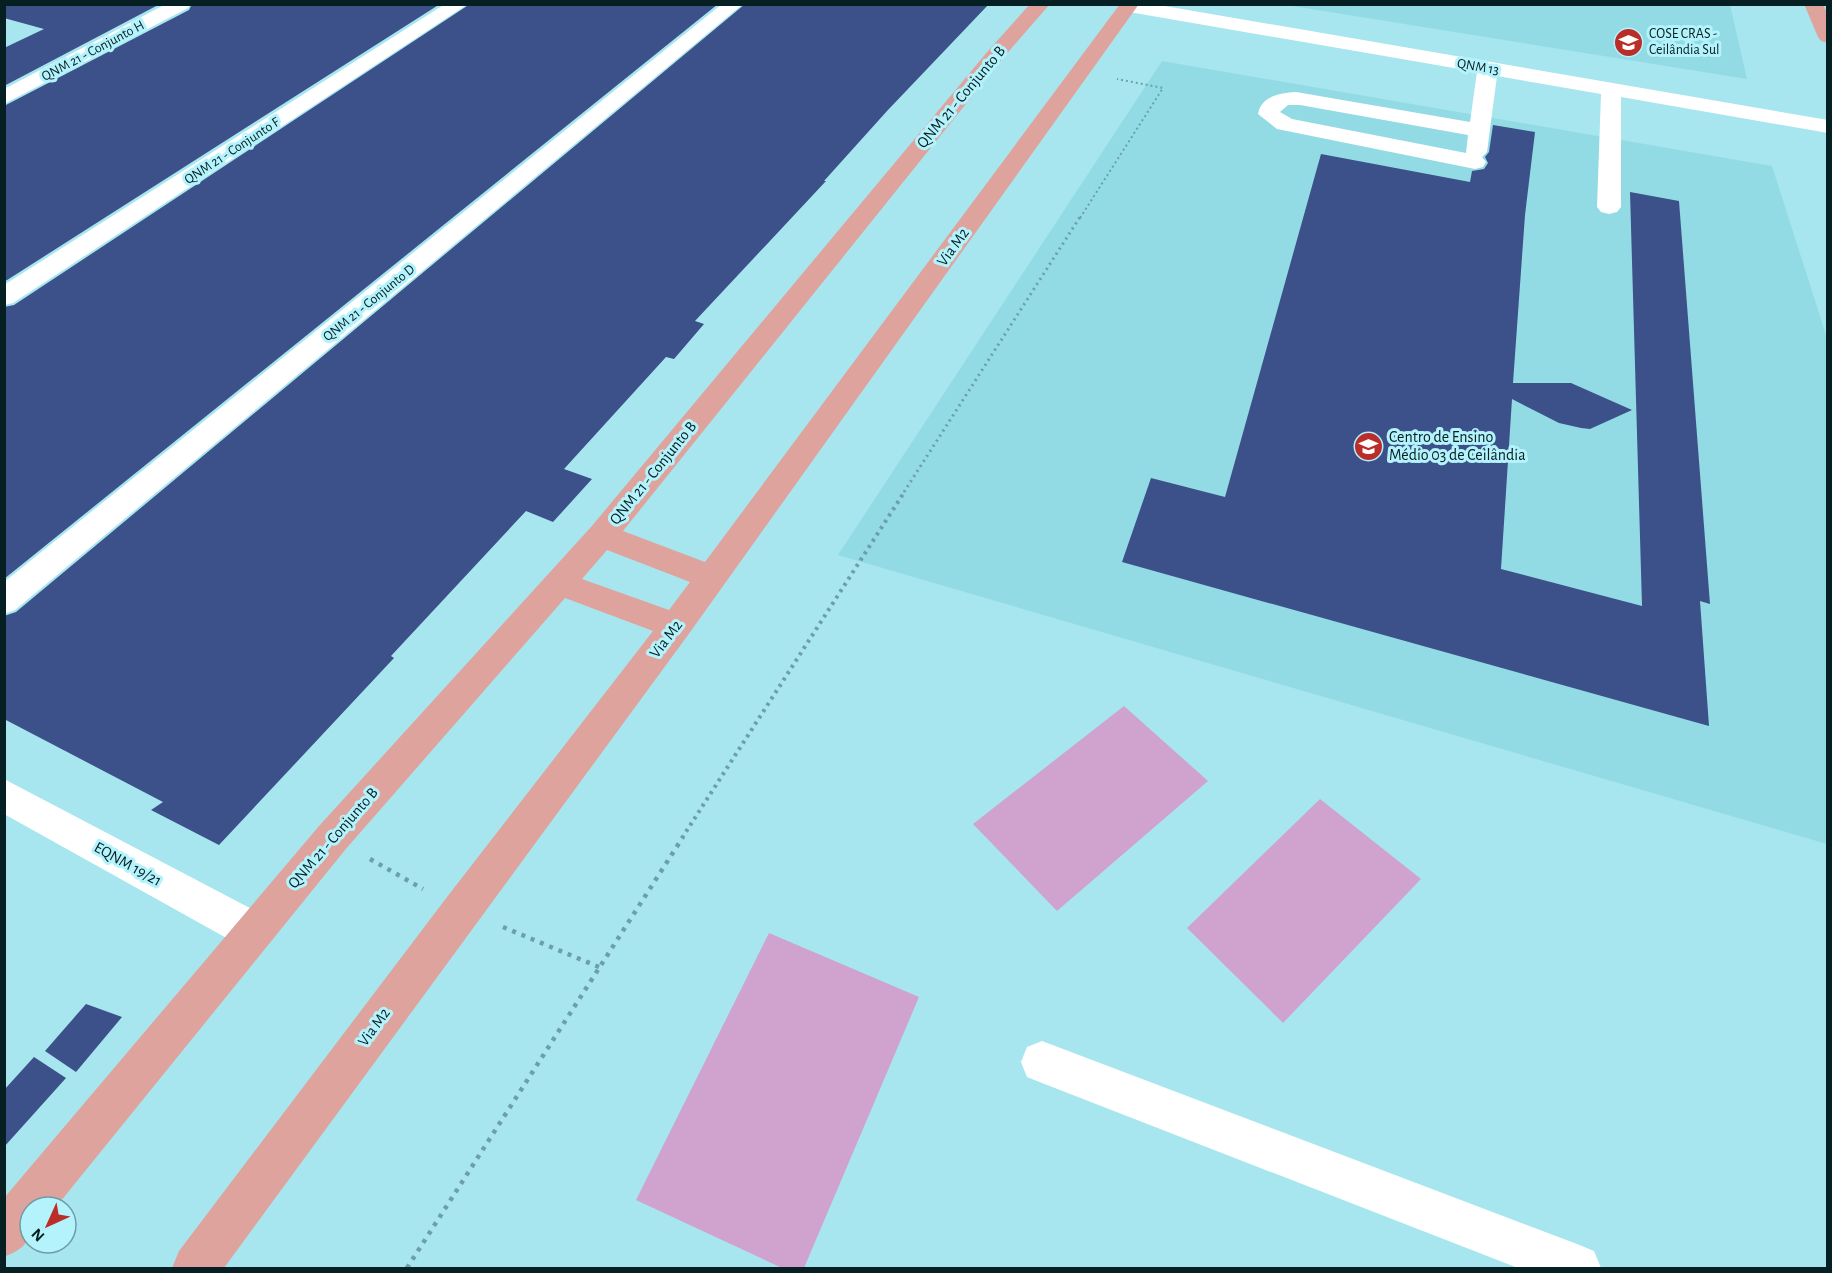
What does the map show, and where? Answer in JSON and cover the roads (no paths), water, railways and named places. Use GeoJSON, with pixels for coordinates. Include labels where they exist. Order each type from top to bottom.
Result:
{"type":"FeatureCollection","features":[{"type":"Feature","properties":{"kind":"main road","name":"QNM 21 - Conjunto B"},"geometry":{"type":"LineString","coordinates":[[253,931],[332,838],[602,535],[995,55],[1041,4]]}},
{"type":"Feature","properties":{"kind":"main road"},"geometry":{"type":"LineString","coordinates":[[1814,4],[1827,37]]}},
{"type":"Feature","properties":{"kind":"main road","name":"Via M2"},"geometry":{"type":"LineString","coordinates":[[196,1269],[460,910],[676,626],[1129,5]]}},
{"type":"Feature","properties":{"kind":"main road"},"geometry":{"type":"LineString","coordinates":[[602,535],[711,577]]}},
{"type":"Feature","properties":{"kind":"main road"},"geometry":{"type":"LineString","coordinates":[[559,583],[676,626]]}},
{"type":"Feature","properties":{"kind":"main road"},"geometry":{"type":"LineString","coordinates":[[4,1233],[253,931]]}},
{"type":"Feature","properties":{"kind":"street","name":"QNM 21 - Conjunto H"},"geometry":{"type":"LineString","coordinates":[[4,98],[181,4]]}},
{"type":"Feature","properties":{"kind":"street","name":"QNM 21 - Conjunto F"},"geometry":{"type":"LineString","coordinates":[[4,297],[459,4]]}},
{"type":"Feature","properties":{"kind":"street","name":"QNM 21 - Conjunto D"},"geometry":{"type":"LineString","coordinates":[[4,602],[734,4]]}},
{"type":"Feature","properties":{"kind":"street","name":"QNM 13"},"geometry":{"type":"LineString","coordinates":[[1129,5],[1827,127]]}},
{"type":"Feature","properties":{"kind":"street"},"geometry":{"type":"LineString","coordinates":[[1479,130],[1287,98],[1270,107],[1269,114],[1285,124],[1474,168],[1488,68]]}},
{"type":"Feature","properties":{"kind":"street"},"geometry":{"type":"LineString","coordinates":[[1609,207],[1611,90]]}},
{"type":"Feature","properties":{"kind":"street","name":"EQNM 19/21"},"geometry":{"type":"LineString","coordinates":[[4,795],[253,931]]}},
{"type":"Feature","properties":{"kind":"street"},"geometry":{"type":"LineString","coordinates":[[1042,1062],[1577,1269]]}},
{"type":"Feature","properties":{"kind":"place","name":"COSE CRAS - Ceilândia Sul"},"geometry":{"type":"Point","coordinates":[1628,42]}},
{"type":"Feature","properties":{"kind":"place","name":"Centro de Ensino Médio 03 de Ceilândia"},"geometry":{"type":"Point","coordinates":[1368,446]}}]}
